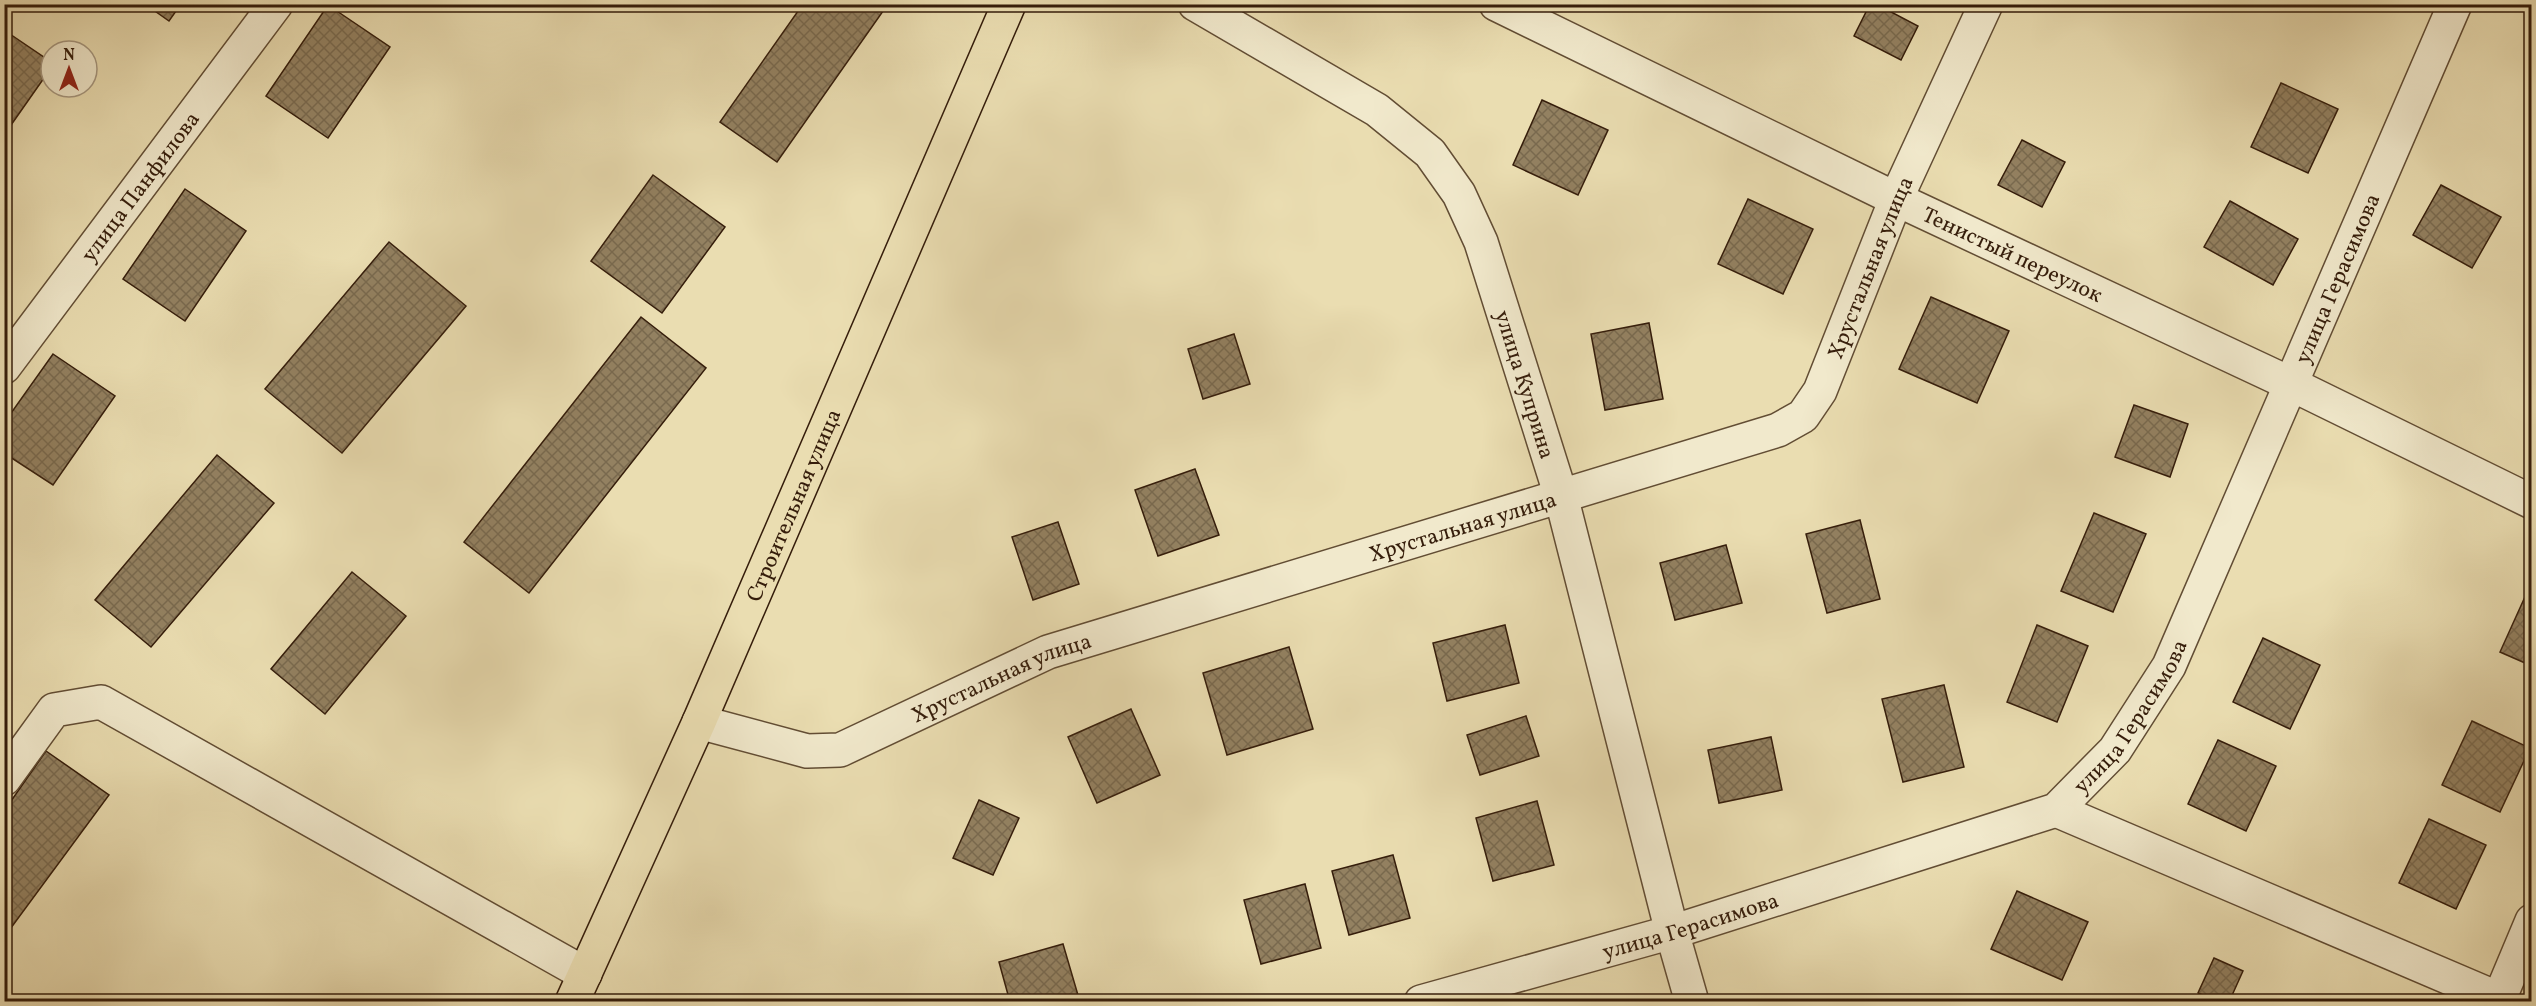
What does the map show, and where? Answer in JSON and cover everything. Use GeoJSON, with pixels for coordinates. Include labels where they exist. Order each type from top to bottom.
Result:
{"type":"FeatureCollection","features":[{"type":"Feature","properties":{"kind":"main road","name":"Строительная улица"},"geometry":{"type":"LineString","coordinates":[[578,988],[699,722],[1009,4]]}},
{"type":"Feature","properties":{"kind":"street","name":"улица Панфилова"},"geometry":{"type":"LineString","coordinates":[[4,367],[276,4]]}},
{"type":"Feature","properties":{"kind":"street","name":"улица Куприна"},"geometry":{"type":"LineString","coordinates":[[1195,4],[1377,110],[1430,153],[1459,194],[1480,242],[1561,496],[1672,932],[1692,1002]]}},
{"type":"Feature","properties":{"kind":"street","name":"Хрустальная улица"},"geometry":{"type":"LineString","coordinates":[[699,722],[807,751],[840,750],[1048,652],[1778,430],[1803,416],[1820,391],[1896,200],[1986,4]]}},
{"type":"Feature","properties":{"kind":"street","name":"улица Герасимова"},"geometry":{"type":"LineString","coordinates":[[1421,1002],[1672,932],[2056,810],[2115,750],[2169,666],[2455,4]]}},
{"type":"Feature","properties":{"kind":"street","name":"Тенистый переулок"},"geometry":{"type":"LineString","coordinates":[[1517,9],[1896,200],[2291,384],[2532,502]]}},
{"type":"Feature","properties":{"kind":"street"},"geometry":{"type":"LineString","coordinates":[[4,779],[54,710],[101,702],[578,988]]}},
{"type":"Feature","properties":{"kind":"street"},"geometry":{"type":"LineString","coordinates":[[2056,810],[2499,1000],[2532,921]]}},
{"type":"Feature","properties":{"kind":"building"},"geometry":{"type":"Polygon","coordinates":[[[145,4],[181,4],[169,21],[145,4]]]}},
{"type":"Feature","properties":{"kind":"building"},"geometry":{"type":"Polygon","coordinates":[[[803,4],[888,4],[777,162],[720,122],[803,4]]]}},
{"type":"Feature","properties":{"kind":"building"},"geometry":{"type":"Polygon","coordinates":[[[1870,4],[1876,4],[1918,26],[1901,60],[1854,36],[1870,4]]]}},
{"type":"Feature","properties":{"kind":"building"},"geometry":{"type":"Polygon","coordinates":[[[328,5],[390,47],[328,138],[266,96],[328,5]]]}},
{"type":"Feature","properties":{"kind":"building"},"geometry":{"type":"Polygon","coordinates":[[[4,30],[39,54],[39,85],[4,135],[4,30]]]}},
{"type":"Feature","properties":{"kind":"building"},"geometry":{"type":"Polygon","coordinates":[[[2281,83],[2338,109],[2308,173],[2251,147],[2281,83]]]}},
{"type":"Feature","properties":{"kind":"building"},"geometry":{"type":"Polygon","coordinates":[[[1542,100],[1608,130],[1578,195],[1513,165],[1542,100]]]}},
{"type":"Feature","properties":{"kind":"building"},"geometry":{"type":"Polygon","coordinates":[[[2022,140],[2065,162],[2042,207],[1998,185],[2022,140]]]}},
{"type":"Feature","properties":{"kind":"building"},"geometry":{"type":"Polygon","coordinates":[[[653,175],[725,227],[662,313],[591,261],[653,175]]]}},
{"type":"Feature","properties":{"kind":"building"},"geometry":{"type":"Polygon","coordinates":[[[2441,185],[2501,217],[2472,268],[2413,235],[2441,185]]]}},
{"type":"Feature","properties":{"kind":"building"},"geometry":{"type":"Polygon","coordinates":[[[185,189],[246,231],[185,321],[123,279],[185,189]]]}},
{"type":"Feature","properties":{"kind":"building"},"geometry":{"type":"Polygon","coordinates":[[[1748,199],[1813,229],[1783,294],[1718,264],[1748,199]]]}},
{"type":"Feature","properties":{"kind":"building"},"geometry":{"type":"Polygon","coordinates":[[[2230,201],[2298,239],[2273,285],[2204,247],[2230,201]]]}},
{"type":"Feature","properties":{"kind":"building"},"geometry":{"type":"Polygon","coordinates":[[[389,242],[466,306],[342,453],[265,389],[389,242]]]}},
{"type":"Feature","properties":{"kind":"building"},"geometry":{"type":"Polygon","coordinates":[[[1931,297],[2009,331],[1977,403],[1899,369],[1931,297]]]}},
{"type":"Feature","properties":{"kind":"building"},"geometry":{"type":"Polygon","coordinates":[[[641,317],[706,368],[529,593],[464,542],[641,317]]]}},
{"type":"Feature","properties":{"kind":"building"},"geometry":{"type":"Polygon","coordinates":[[[1649,323],[1663,399],[1605,410],[1591,334],[1649,323]]]}},
{"type":"Feature","properties":{"kind":"building"},"geometry":{"type":"Polygon","coordinates":[[[1234,334],[1250,384],[1203,399],[1188,349],[1234,334]]]}},
{"type":"Feature","properties":{"kind":"building"},"geometry":{"type":"Polygon","coordinates":[[[53,354],[115,396],[53,485],[4,453],[4,423],[53,354]]]}},
{"type":"Feature","properties":{"kind":"building"},"geometry":{"type":"Polygon","coordinates":[[[2134,405],[2188,424],[2170,477],[2115,457],[2134,405]]]}},
{"type":"Feature","properties":{"kind":"building"},"geometry":{"type":"Polygon","coordinates":[[[217,455],[274,503],[151,647],[95,600],[217,455]]]}},
{"type":"Feature","properties":{"kind":"building"},"geometry":{"type":"Polygon","coordinates":[[[1195,469],[1219,535],[1158,556],[1135,490],[1195,469]]]}},
{"type":"Feature","properties":{"kind":"building"},"geometry":{"type":"Polygon","coordinates":[[[2094,513],[2146,534],[2113,612],[2061,591],[2094,513]]]}},
{"type":"Feature","properties":{"kind":"building"},"geometry":{"type":"Polygon","coordinates":[[[1860,520],[1880,599],[1827,613],[1806,534],[1860,520]]]}},
{"type":"Feature","properties":{"kind":"building"},"geometry":{"type":"Polygon","coordinates":[[[1058,522],[1079,584],[1033,600],[1012,537],[1058,522]]]}},
{"type":"Feature","properties":{"kind":"building"},"geometry":{"type":"Polygon","coordinates":[[[1726,545],[1742,603],[1675,620],[1660,563],[1726,545]]]}},
{"type":"Feature","properties":{"kind":"building"},"geometry":{"type":"Polygon","coordinates":[[[352,572],[406,616],[325,714],[271,669],[352,572]]]}},
{"type":"Feature","properties":{"kind":"building"},"geometry":{"type":"Polygon","coordinates":[[[2529,588],[2532,589],[2532,666],[2500,652],[2529,588]]]}},
{"type":"Feature","properties":{"kind":"building"},"geometry":{"type":"Polygon","coordinates":[[[1505,625],[1519,683],[1447,701],[1433,643],[1505,625]]]}},
{"type":"Feature","properties":{"kind":"building"},"geometry":{"type":"Polygon","coordinates":[[[2037,625],[2088,646],[2057,722],[2007,702],[2037,625]]]}},
{"type":"Feature","properties":{"kind":"building"},"geometry":{"type":"Polygon","coordinates":[[[2263,638],[2320,665],[2290,729],[2233,702],[2263,638]]]}},
{"type":"Feature","properties":{"kind":"building"},"geometry":{"type":"Polygon","coordinates":[[[1289,647],[1313,729],[1227,755],[1203,673],[1289,647]]]}},
{"type":"Feature","properties":{"kind":"building"},"geometry":{"type":"Polygon","coordinates":[[[1944,685],[1964,767],[1903,782],[1882,699],[1944,685]]]}},
{"type":"Feature","properties":{"kind":"building"},"geometry":{"type":"Polygon","coordinates":[[[1131,709],[1160,775],[1097,803],[1068,737],[1131,709]]]}},
{"type":"Feature","properties":{"kind":"building"},"geometry":{"type":"Polygon","coordinates":[[[1526,716],[1539,756],[1480,775],[1467,735],[1526,716]]]}},
{"type":"Feature","properties":{"kind":"building"},"geometry":{"type":"Polygon","coordinates":[[[2472,721],[2530,748],[2500,812],[2442,785],[2472,721]]]}},
{"type":"Feature","properties":{"kind":"building"},"geometry":{"type":"Polygon","coordinates":[[[1771,737],[1782,790],[1719,803],[1708,750],[1771,737]]]}},
{"type":"Feature","properties":{"kind":"building"},"geometry":{"type":"Polygon","coordinates":[[[2218,740],[2276,766],[2246,831],[2188,804],[2218,740]]]}},
{"type":"Feature","properties":{"kind":"building"},"geometry":{"type":"Polygon","coordinates":[[[46,751],[109,795],[5,936],[4,811],[46,751]]]}},
{"type":"Feature","properties":{"kind":"building"},"geometry":{"type":"Polygon","coordinates":[[[979,800],[1019,818],[993,875],[953,858],[979,800]]]}},
{"type":"Feature","properties":{"kind":"building"},"geometry":{"type":"Polygon","coordinates":[[[1537,801],[1554,865],[1493,881],[1476,818],[1537,801]]]}},
{"type":"Feature","properties":{"kind":"building"},"geometry":{"type":"Polygon","coordinates":[[[2429,819],[2486,845],[2456,909],[2399,883],[2429,819]]]}},
{"type":"Feature","properties":{"kind":"building"},"geometry":{"type":"Polygon","coordinates":[[[1393,855],[1410,918],[1349,935],[1332,871],[1393,855]]]}},
{"type":"Feature","properties":{"kind":"building"},"geometry":{"type":"Polygon","coordinates":[[[1305,884],[1321,948],[1261,964],[1244,900],[1305,884]]]}},
{"type":"Feature","properties":{"kind":"building"},"geometry":{"type":"Polygon","coordinates":[[[2017,891],[2088,922],[2062,980],[1991,949],[2017,891]]]}},
{"type":"Feature","properties":{"kind":"building"},"geometry":{"type":"Polygon","coordinates":[[[1063,944],[1080,1002],[1010,1002],[999,962],[1063,944]]]}},
{"type":"Feature","properties":{"kind":"building"},"geometry":{"type":"Polygon","coordinates":[[[2214,958],[2243,971],[2229,1002],[2218,1002],[2198,993],[2214,958]]]}}]}
